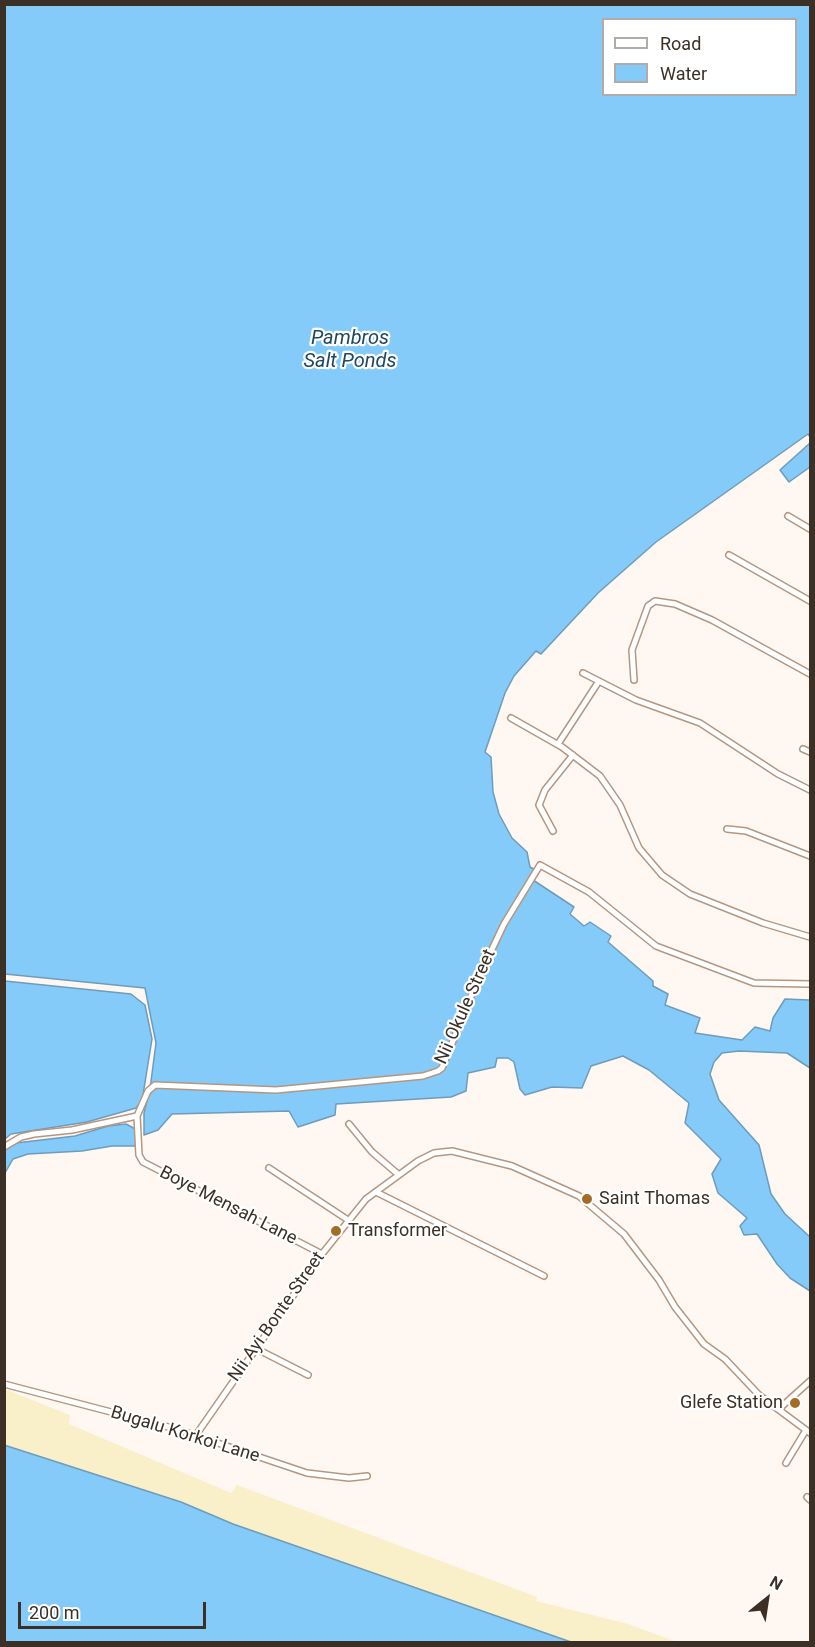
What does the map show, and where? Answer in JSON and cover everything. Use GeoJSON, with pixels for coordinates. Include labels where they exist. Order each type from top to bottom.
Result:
{"type":"FeatureCollection","features":[{"type":"Feature","properties":{"kind":"street"},"geometry":{"type":"LineString","coordinates":[[788,516],[810,528]]}},
{"type":"Feature","properties":{"kind":"street"},"geometry":{"type":"LineString","coordinates":[[729,555],[810,601]]}},
{"type":"Feature","properties":{"kind":"street"},"geometry":{"type":"LineString","coordinates":[[634,680],[632,650],[648,606],[656,602],[675,604],[712,620],[810,674]]}},
{"type":"Feature","properties":{"kind":"street"},"geometry":{"type":"LineString","coordinates":[[583,673],[663,712],[678,714],[700,723],[778,774],[810,790]]}},
{"type":"Feature","properties":{"kind":"street"},"geometry":{"type":"LineString","coordinates":[[558,744],[599,681]]}},
{"type":"Feature","properties":{"kind":"street"},"geometry":{"type":"LineString","coordinates":[[511,717],[558,744],[600,776],[620,805],[639,848],[662,875],[690,894],[763,923],[810,937]]}},
{"type":"Feature","properties":{"kind":"street"},"geometry":{"type":"LineString","coordinates":[[803,749],[810,752]]}},
{"type":"Feature","properties":{"kind":"street"},"geometry":{"type":"LineString","coordinates":[[554,831],[539,806],[545,790],[573,755]]}},
{"type":"Feature","properties":{"kind":"street"},"geometry":{"type":"LineString","coordinates":[[727,829],[746,831],[810,856]]}},
{"type":"Feature","properties":{"kind":"street","name":"Nii Okule Street"},"geometry":{"type":"LineString","coordinates":[[137,1116],[142,1110],[148,1091],[155,1085],[276,1090],[423,1076],[442,1068],[478,979],[504,924],[540,864],[589,892],[656,946],[754,983],[810,984]]}},
{"type":"Feature","properties":{"kind":"street"},"geometry":{"type":"LineString","coordinates":[[4,1147],[28,1136],[72,1130],[137,1116]]}},
{"type":"Feature","properties":{"kind":"street","name":"Boye Mensah Lane"},"geometry":{"type":"LineString","coordinates":[[137,1116],[139,1155],[143,1162],[322,1254]]}},
{"type":"Feature","properties":{"kind":"street"},"geometry":{"type":"LineString","coordinates":[[350,1124],[372,1152],[399,1175]]}},
{"type":"Feature","properties":{"kind":"street","name":"Nii Ayi Bonte Street"},"geometry":{"type":"LineString","coordinates":[[196,1435],[255,1348],[348,1220],[376,1192],[418,1161],[434,1153],[452,1151],[512,1166],[579,1196],[624,1234],[704,1344],[725,1359],[759,1395],[780,1408],[808,1432]]}},
{"type":"Feature","properties":{"kind":"street"},"geometry":{"type":"LineString","coordinates":[[269,1168],[348,1220]]}},
{"type":"Feature","properties":{"kind":"street"},"geometry":{"type":"LineString","coordinates":[[376,1192],[544,1276]]}},
{"type":"Feature","properties":{"kind":"street"},"geometry":{"type":"LineString","coordinates":[[255,1348],[308,1375]]}},
{"type":"Feature","properties":{"kind":"street"},"geometry":{"type":"LineString","coordinates":[[780,1408],[810,1381]]}},
{"type":"Feature","properties":{"kind":"street","name":"Bugalu Korkoi Lane"},"geometry":{"type":"LineString","coordinates":[[4,1384],[196,1435],[307,1473],[349,1478],[367,1476]]}},
{"type":"Feature","properties":{"kind":"street"},"geometry":{"type":"LineString","coordinates":[[786,1463],[808,1432]]}},
{"type":"Feature","properties":{"kind":"sand"},"geometry":{"type":"Polygon","coordinates":[[[4,1389],[70,1415],[69,1424],[231,1493],[237,1485],[537,1597],[536,1601],[628,1624],[677,1642],[571,1642],[233,1524],[181,1502],[5,1445],[4,1389]]]}},
{"type":"Feature","properties":{"kind":"water","name":"Pambros Salt Ponds"},"geometry":{"type":"Polygon","coordinates":[[[4,5],[810,5],[810,437],[808,434],[656,542],[598,593],[541,654],[536,651],[514,676],[505,693],[485,752],[491,757],[493,792],[499,814],[512,838],[527,852],[530,867],[537,871],[533,880],[574,907],[570,914],[584,926],[590,922],[611,936],[608,942],[653,981],[653,986],[668,994],[665,1005],[700,1018],[695,1033],[742,1040],[755,1027],[770,1031],[773,1018],[785,999],[810,1000],[810,1068],[787,1053],[739,1051],[722,1053],[714,1062],[710,1074],[719,1100],[759,1145],[771,1194],[785,1214],[810,1237],[810,1291],[790,1278],[777,1264],[757,1234],[744,1235],[740,1226],[747,1218],[718,1193],[712,1174],[721,1159],[685,1123],[689,1103],[649,1070],[623,1056],[591,1066],[582,1088],[552,1087],[525,1095],[520,1089],[514,1062],[508,1058],[497,1058],[495,1067],[468,1073],[466,1091],[451,1097],[336,1104],[335,1115],[298,1127],[289,1111],[172,1114],[158,1130],[144,1135],[144,1113],[150,1089],[156,1043],[145,988],[5,974],[4,5]]]}},
{"type":"Feature","properties":{"kind":"water"},"geometry":{"type":"Polygon","coordinates":[[[810,443],[810,467],[789,482],[780,470],[810,443]]]}},
{"type":"Feature","properties":{"kind":"water"},"geometry":{"type":"Polygon","coordinates":[[[5,981],[131,994],[145,1005],[152,1039],[142,1101],[136,1108],[87,1122],[11,1134],[5,1139],[5,981]]]}},
{"type":"Feature","properties":{"kind":"water"},"geometry":{"type":"Polygon","coordinates":[[[126,1124],[137,1130],[137,1146],[112,1146],[82,1151],[28,1154],[13,1159],[5,1173],[5,1150],[16,1143],[75,1136],[108,1126],[126,1124]]]}},
{"type":"Feature","properties":{"kind":"water"},"geometry":{"type":"Polygon","coordinates":[[[4,1445],[181,1502],[233,1524],[571,1642],[5,1642],[4,1445]]]}},
{"type":"Feature","properties":{"kind":"place","name":"Saint Thomas"},"geometry":{"type":"Point","coordinates":[587,1199]}},
{"type":"Feature","properties":{"kind":"place","name":"Transformer"},"geometry":{"type":"Point","coordinates":[336,1231]}},
{"type":"Feature","properties":{"kind":"place","name":"Glefe Station"},"geometry":{"type":"Point","coordinates":[795,1403]}}]}
